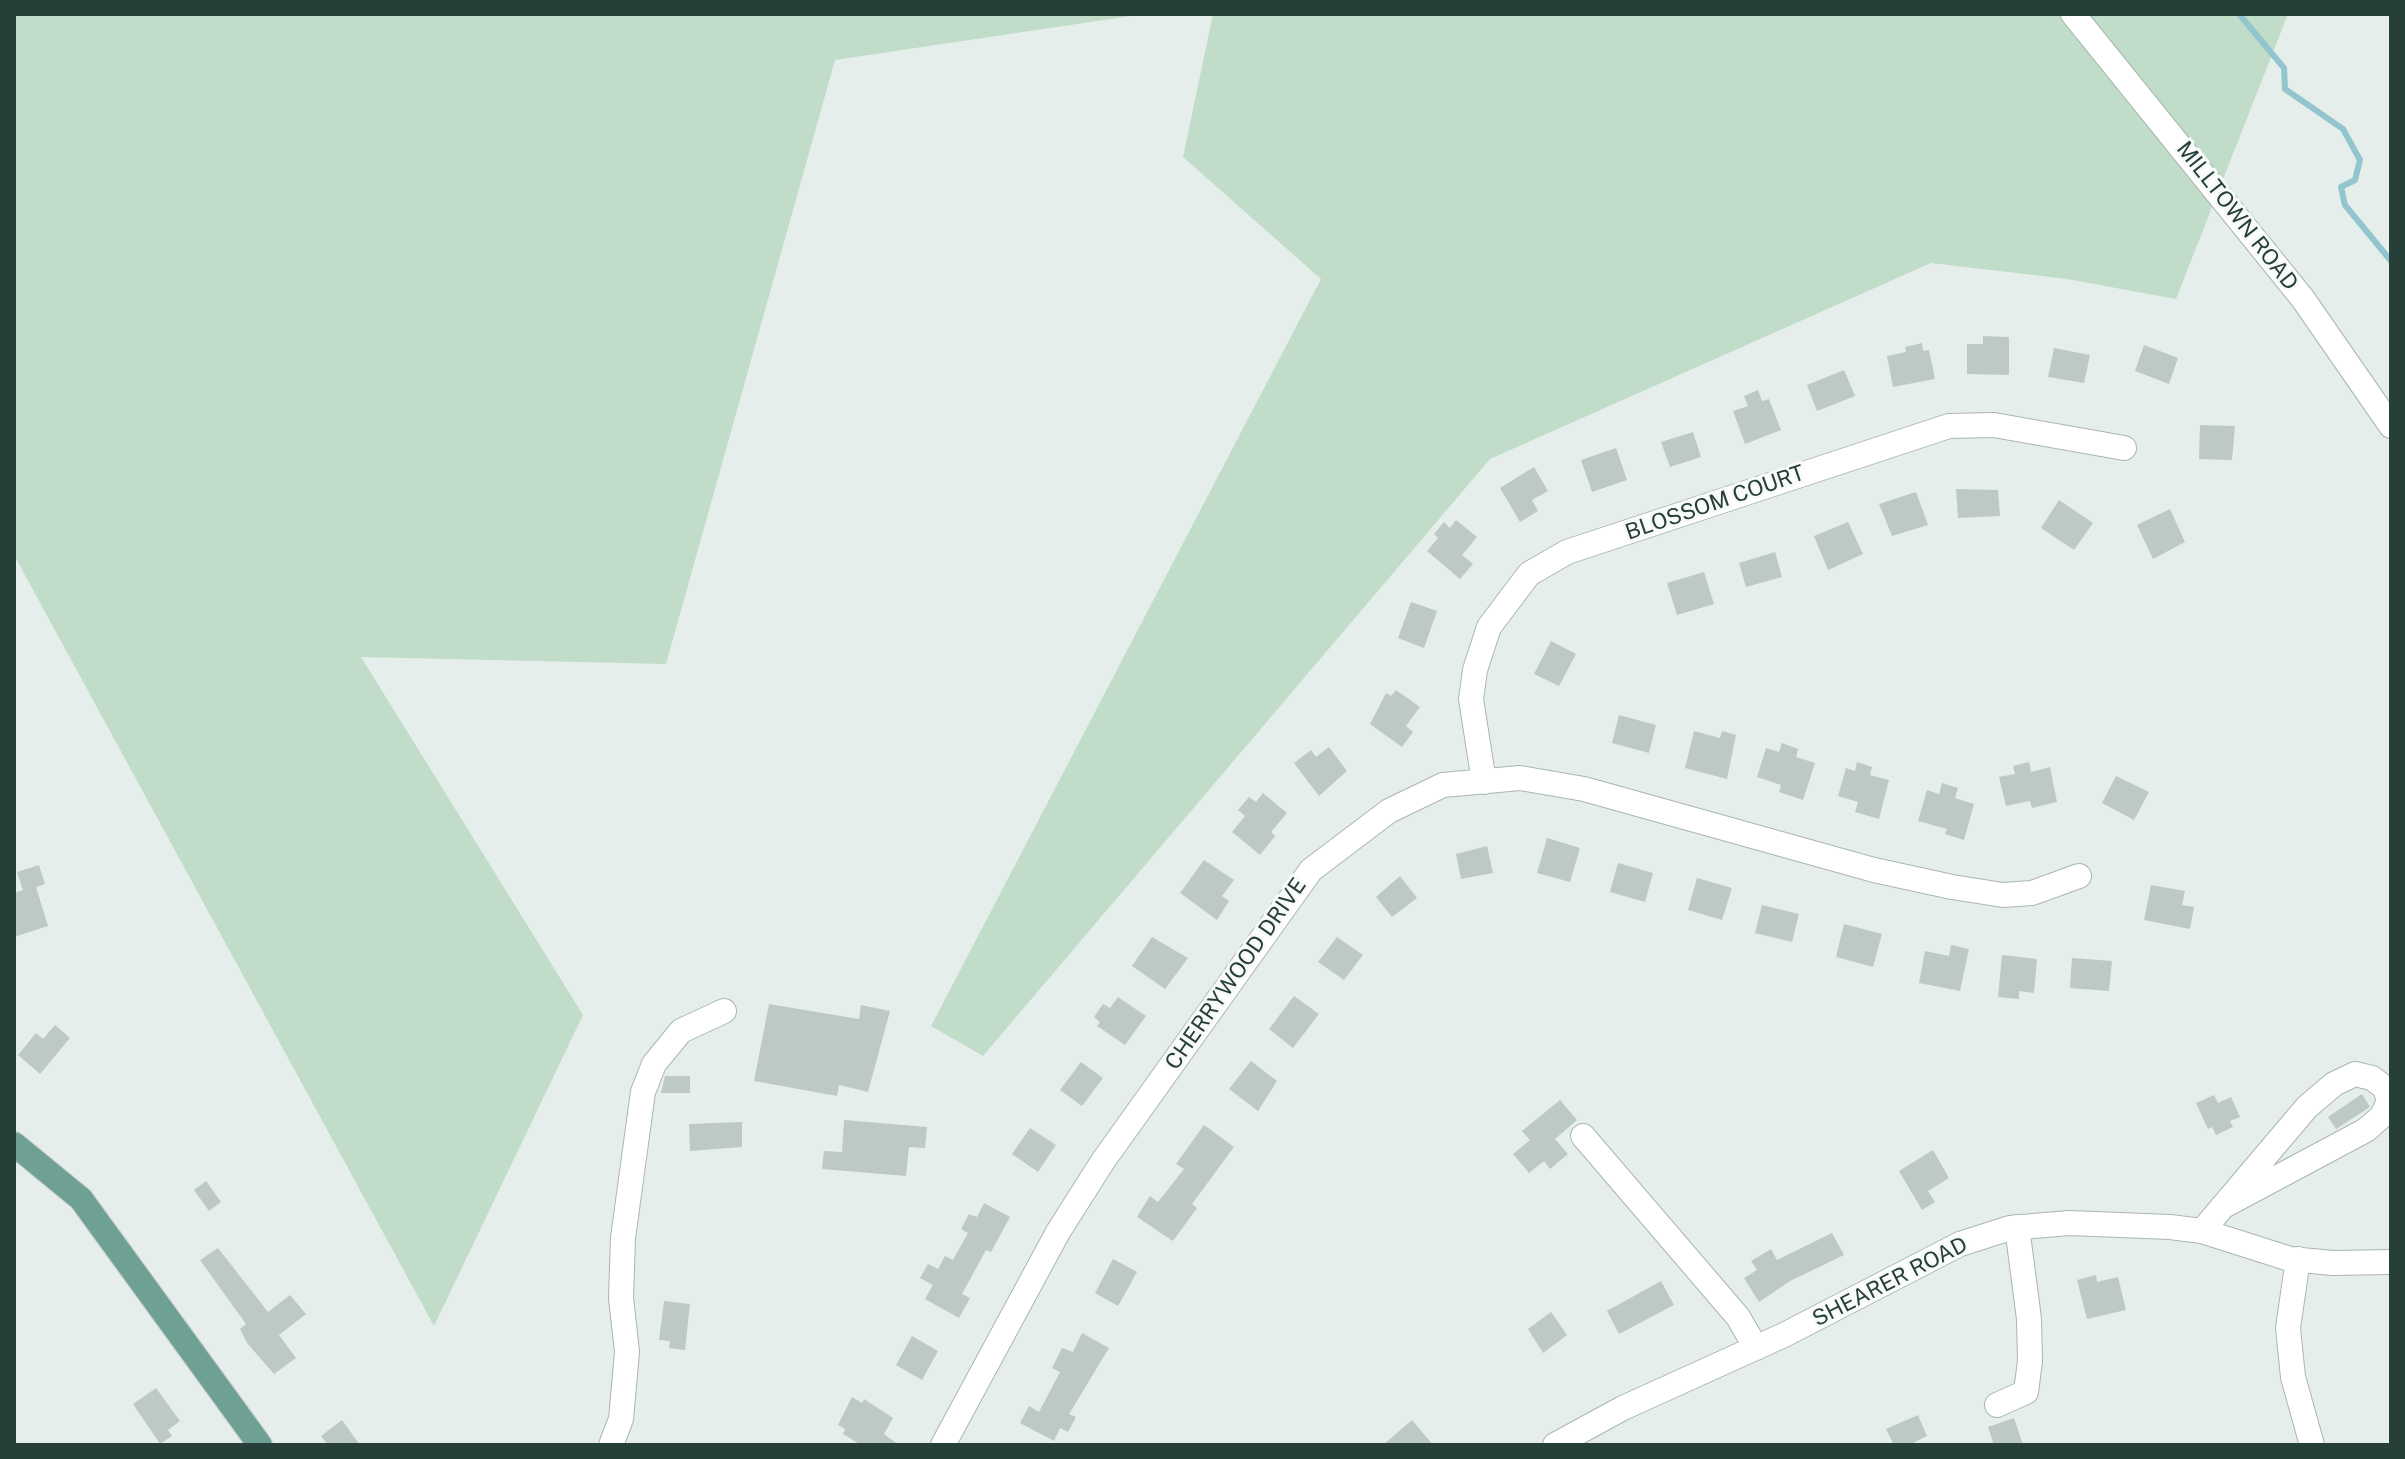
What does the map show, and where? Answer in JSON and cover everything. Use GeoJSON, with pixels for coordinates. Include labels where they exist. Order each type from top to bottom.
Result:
{"type":"FeatureCollection","features":[{"type":"Feature","properties":{"kind":"main road"},"geometry":{"type":"LineString","coordinates":[[14,1144],[81,1199],[260,1445]]}},
{"type":"Feature","properties":{"kind":"street","name":"MILLTOWN ROAD"},"geometry":{"type":"LineString","coordinates":[[2073,14],[2293,287],[2391,426]]}},
{"type":"Feature","properties":{"kind":"street","name":"BLOSSOM COURT"},"geometry":{"type":"LineString","coordinates":[[1484,782],[1471,699],[1475,670],[1489,627],[1529,574],[1567,552],[1949,426],[1994,425],[2124,448]]}},
{"type":"Feature","properties":{"kind":"street","name":"CHERRYWOOD DRIVE"},"geometry":{"type":"LineString","coordinates":[[943,1445],[1058,1232],[1088,1185],[1311,870],[1389,811],[1443,785],[1520,778],[1584,789],[1874,870],[1952,887],[2003,895],[2032,893],[2079,876]]}},
{"type":"Feature","properties":{"kind":"street"},"geometry":{"type":"LineString","coordinates":[[611,1445],[621,1419],[627,1352],[621,1298],[623,1238],[643,1092],[654,1064],[681,1031],[724,1011]]}},
{"type":"Feature","properties":{"kind":"street"},"geometry":{"type":"LineString","coordinates":[[2202,1231],[2222,1207],[2307,1107],[2334,1084],[2355,1074],[2372,1078],[2385,1088],[2389,1101],[2386,1109],[2366,1130],[2222,1207]]}},
{"type":"Feature","properties":{"kind":"street"},"geometry":{"type":"LineString","coordinates":[[1583,1136],[1738,1317],[1756,1348]]}},
{"type":"Feature","properties":{"kind":"street","name":"SHEARER ROAD"},"geometry":{"type":"LineString","coordinates":[[1555,1445],[1623,1408],[1756,1348],[1960,1244],[2017,1227],[2069,1223],[2202,1231],[2298,1259],[2391,1262]]}},
{"type":"Feature","properties":{"kind":"street"},"geometry":{"type":"LineString","coordinates":[[1997,1405],[2026,1392],[2030,1361],[2029,1319],[2017,1227]]}},
{"type":"Feature","properties":{"kind":"street"},"geometry":{"type":"LineString","coordinates":[[2298,1259],[2288,1328],[2293,1377],[2312,1445]]}},
{"type":"Feature","properties":{"kind":"green space"},"geometry":{"type":"Polygon","coordinates":[[[14,14],[1144,14],[835,60],[666,664],[361,657],[583,1015],[434,1326],[14,555],[14,14]]]}},
{"type":"Feature","properties":{"kind":"green space"},"geometry":{"type":"Polygon","coordinates":[[[1213,14],[2288,14],[2176,299],[2067,279],[1931,263],[1490,459],[983,1056],[931,1026],[1321,279],[1183,157],[1213,14]]]}},
{"type":"Feature","properties":{"kind":"building"},"geometry":{"type":"Polygon","coordinates":[[[1983,336],[2009,337],[2009,375],[1967,374],[1967,344],[1983,344],[1983,336]]]}},
{"type":"Feature","properties":{"kind":"building"},"geometry":{"type":"Polygon","coordinates":[[[1922,343],[1923,351],[1929,350],[1935,379],[1893,387],[1887,356],[1906,352],[1905,347],[1922,343]]]}},
{"type":"Feature","properties":{"kind":"building"},"geometry":{"type":"Polygon","coordinates":[[[2144,345],[2178,358],[2169,384],[2135,371],[2144,345]]]}},
{"type":"Feature","properties":{"kind":"building"},"geometry":{"type":"Polygon","coordinates":[[[2054,348],[2090,355],[2084,383],[2048,377],[2054,348]]]}},
{"type":"Feature","properties":{"kind":"building"},"geometry":{"type":"Polygon","coordinates":[[[1844,370],[1855,396],[1817,411],[1807,385],[1844,370]]]}},
{"type":"Feature","properties":{"kind":"building"},"geometry":{"type":"Polygon","coordinates":[[[1758,390],[1762,401],[1769,399],[1781,430],[1745,444],[1733,411],[1748,406],[1744,396],[1758,390]]]}},
{"type":"Feature","properties":{"kind":"building"},"geometry":{"type":"Polygon","coordinates":[[[2200,425],[2235,426],[2232,460],[2199,459],[2200,425]]]}},
{"type":"Feature","properties":{"kind":"building"},"geometry":{"type":"Polygon","coordinates":[[[1693,432],[1701,457],[1670,467],[1661,442],[1693,432]]]}},
{"type":"Feature","properties":{"kind":"building"},"geometry":{"type":"Polygon","coordinates":[[[1616,448],[1627,480],[1592,492],[1581,460],[1616,448]]]}},
{"type":"Feature","properties":{"kind":"building"},"geometry":{"type":"Polygon","coordinates":[[[1534,467],[1548,491],[1532,500],[1538,511],[1520,522],[1500,488],[1534,467]]]}},
{"type":"Feature","properties":{"kind":"building"},"geometry":{"type":"Polygon","coordinates":[[[1956,489],[1998,490],[2000,516],[1958,518],[1956,489]]]}},
{"type":"Feature","properties":{"kind":"building"},"geometry":{"type":"Polygon","coordinates":[[[1916,492],[1928,525],[1892,536],[1879,504],[1916,492]]]}},
{"type":"Feature","properties":{"kind":"building"},"geometry":{"type":"Polygon","coordinates":[[[2059,500],[2093,523],[2074,550],[2041,528],[2059,500]]]}},
{"type":"Feature","properties":{"kind":"building"},"geometry":{"type":"Polygon","coordinates":[[[2170,509],[2185,542],[2153,559],[2137,525],[2170,509]]]}},
{"type":"Feature","properties":{"kind":"building"},"geometry":{"type":"Polygon","coordinates":[[[1456,520],[1477,537],[1462,555],[1473,564],[1460,579],[1427,551],[1438,538],[1434,534],[1444,522],[1450,528],[1456,520]]]}},
{"type":"Feature","properties":{"kind":"building"},"geometry":{"type":"Polygon","coordinates":[[[1848,522],[1863,554],[1828,570],[1814,536],[1848,522]]]}},
{"type":"Feature","properties":{"kind":"building"},"geometry":{"type":"Polygon","coordinates":[[[1775,552],[1782,577],[1746,587],[1739,563],[1775,552]]]}},
{"type":"Feature","properties":{"kind":"building"},"geometry":{"type":"Polygon","coordinates":[[[1704,572],[1714,604],[1677,615],[1667,583],[1704,572]]]}},
{"type":"Feature","properties":{"kind":"building"},"geometry":{"type":"Polygon","coordinates":[[[1411,602],[1437,611],[1424,648],[1398,638],[1411,602]]]}},
{"type":"Feature","properties":{"kind":"building"},"geometry":{"type":"Polygon","coordinates":[[[1551,641],[1576,654],[1559,686],[1534,674],[1551,641]]]}},
{"type":"Feature","properties":{"kind":"building"},"geometry":{"type":"Polygon","coordinates":[[[1396,690],[1420,707],[1406,726],[1413,732],[1402,747],[1370,724],[1386,693],[1391,696],[1396,690]]]}},
{"type":"Feature","properties":{"kind":"building"},"geometry":{"type":"Polygon","coordinates":[[[1619,715],[1656,725],[1649,753],[1612,743],[1619,715]]]}},
{"type":"Feature","properties":{"kind":"building"},"geometry":{"type":"Polygon","coordinates":[[[1694,731],[1720,738],[1722,731],[1736,735],[1727,779],[1685,768],[1694,731]]]}},
{"type":"Feature","properties":{"kind":"building"},"geometry":{"type":"Polygon","coordinates":[[[1782,743],[1798,749],[1796,757],[1815,763],[1803,800],[1779,792],[1781,785],[1757,777],[1766,748],[1779,752],[1782,743]]]}},
{"type":"Feature","properties":{"kind":"building"},"geometry":{"type":"Polygon","coordinates":[[[1329,747],[1347,771],[1319,796],[1294,763],[1311,750],[1316,757],[1329,747]]]}},
{"type":"Feature","properties":{"kind":"building"},"geometry":{"type":"Polygon","coordinates":[[[1857,762],[1872,767],[1870,775],[1889,780],[1879,819],[1855,812],[1858,802],[1838,796],[1846,768],[1855,771],[1857,762]]]}},
{"type":"Feature","properties":{"kind":"building"},"geometry":{"type":"Polygon","coordinates":[[[2029,762],[2031,772],[2050,767],[2057,802],[2032,808],[2030,801],[2006,806],[1999,777],[2015,774],[2013,766],[2029,762]]]}},
{"type":"Feature","properties":{"kind":"building"},"geometry":{"type":"Polygon","coordinates":[[[2116,776],[2149,792],[2134,820],[2102,803],[2116,776]]]}},
{"type":"Feature","properties":{"kind":"building"},"geometry":{"type":"Polygon","coordinates":[[[1942,783],[1958,788],[1955,798],[1974,804],[1964,840],[1945,834],[1947,829],[1918,821],[1927,790],[1939,794],[1942,783]]]}},
{"type":"Feature","properties":{"kind":"building"},"geometry":{"type":"Polygon","coordinates":[[[1263,793],[1287,813],[1271,832],[1275,836],[1260,855],[1232,832],[1245,816],[1238,810],[1249,797],[1256,802],[1263,793]]]}},
{"type":"Feature","properties":{"kind":"building"},"geometry":{"type":"Polygon","coordinates":[[[1547,838],[1580,848],[1570,882],[1537,873],[1547,838]]]}},
{"type":"Feature","properties":{"kind":"building"},"geometry":{"type":"Polygon","coordinates":[[[1487,846],[1493,873],[1461,879],[1456,854],[1487,846]]]}},
{"type":"Feature","properties":{"kind":"building"},"geometry":{"type":"Polygon","coordinates":[[[1204,860],[1234,880],[1222,896],[1229,901],[1217,920],[1180,893],[1204,860]]]}},
{"type":"Feature","properties":{"kind":"building"},"geometry":{"type":"Polygon","coordinates":[[[1618,863],[1653,873],[1645,902],[1610,892],[1618,863]]]}},
{"type":"Feature","properties":{"kind":"building"},"geometry":{"type":"Polygon","coordinates":[[[39,865],[45,884],[36,887],[48,926],[14,937],[14,893],[23,890],[17,872],[39,865]]]}},
{"type":"Feature","properties":{"kind":"building"},"geometry":{"type":"Polygon","coordinates":[[[1400,876],[1417,898],[1392,917],[1376,897],[1400,876]]]}},
{"type":"Feature","properties":{"kind":"building"},"geometry":{"type":"Polygon","coordinates":[[[1697,878],[1732,888],[1722,920],[1688,910],[1697,878]]]}},
{"type":"Feature","properties":{"kind":"building"},"geometry":{"type":"Polygon","coordinates":[[[2151,885],[2185,891],[2182,905],[2194,907],[2190,929],[2144,920],[2151,885]]]}},
{"type":"Feature","properties":{"kind":"building"},"geometry":{"type":"Polygon","coordinates":[[[1762,905],[1799,914],[1792,942],[1755,933],[1762,905]]]}},
{"type":"Feature","properties":{"kind":"building"},"geometry":{"type":"Polygon","coordinates":[[[1844,924],[1882,934],[1873,967],[1836,957],[1844,924]]]}},
{"type":"Feature","properties":{"kind":"building"},"geometry":{"type":"Polygon","coordinates":[[[1152,937],[1188,958],[1165,989],[1132,966],[1152,937]]]}},
{"type":"Feature","properties":{"kind":"building"},"geometry":{"type":"Polygon","coordinates":[[[1337,937],[1363,955],[1344,980],[1318,962],[1337,937]]]}},
{"type":"Feature","properties":{"kind":"building"},"geometry":{"type":"Polygon","coordinates":[[[1951,945],[1969,949],[1960,991],[1919,983],[1925,951],[1949,956],[1951,945]]]}},
{"type":"Feature","properties":{"kind":"building"},"geometry":{"type":"Polygon","coordinates":[[[2002,955],[2037,959],[2034,993],[2019,991],[2019,999],[1998,997],[2002,955]]]}},
{"type":"Feature","properties":{"kind":"building"},"geometry":{"type":"Polygon","coordinates":[[[2072,958],[2112,961],[2109,991],[2070,988],[2072,958]]]}},
{"type":"Feature","properties":{"kind":"building"},"geometry":{"type":"Polygon","coordinates":[[[1294,996],[1319,1014],[1293,1048],[1269,1029],[1294,996]]]}},
{"type":"Feature","properties":{"kind":"building"},"geometry":{"type":"Polygon","coordinates":[[[1118,997],[1146,1016],[1125,1045],[1097,1026],[1100,1022],[1094,1017],[1103,1004],[1110,1008],[1118,997]]]}},
{"type":"Feature","properties":{"kind":"building"},"geometry":{"type":"Polygon","coordinates":[[[769,1004],[859,1019],[861,1005],[890,1011],[868,1092],[839,1085],[837,1096],[754,1081],[769,1004]]]}},
{"type":"Feature","properties":{"kind":"building"},"geometry":{"type":"Polygon","coordinates":[[[55,1025],[70,1038],[40,1074],[18,1055],[36,1033],[43,1039],[55,1025]]]}},
{"type":"Feature","properties":{"kind":"building"},"geometry":{"type":"Polygon","coordinates":[[[1251,1061],[1277,1081],[1258,1111],[1229,1089],[1251,1061]]]}},
{"type":"Feature","properties":{"kind":"building"},"geometry":{"type":"Polygon","coordinates":[[[1081,1062],[1103,1078],[1082,1106],[1060,1090],[1081,1062]]]}},
{"type":"Feature","properties":{"kind":"building"},"geometry":{"type":"Polygon","coordinates":[[[665,1076],[690,1076],[690,1093],[661,1093],[665,1076]]]}},
{"type":"Feature","properties":{"kind":"building"},"geometry":{"type":"Polygon","coordinates":[[[2362,1094],[2370,1107],[2336,1129],[2328,1117],[2362,1094]]]}},
{"type":"Feature","properties":{"kind":"building"},"geometry":{"type":"Polygon","coordinates":[[[2214,1095],[2218,1103],[2231,1097],[2240,1117],[2230,1121],[2233,1127],[2216,1135],[2212,1127],[2208,1129],[2196,1103],[2214,1095]]]}},
{"type":"Feature","properties":{"kind":"building"},"geometry":{"type":"Polygon","coordinates":[[[1560,1100],[1577,1120],[1555,1139],[1568,1154],[1550,1169],[1544,1161],[1529,1173],[1513,1154],[1530,1140],[1522,1131],[1560,1100]]]}},
{"type":"Feature","properties":{"kind":"building"},"geometry":{"type":"Polygon","coordinates":[[[844,1120],[927,1127],[925,1148],[909,1147],[906,1176],[822,1169],[824,1151],[842,1152],[844,1120]]]}},
{"type":"Feature","properties":{"kind":"building"},"geometry":{"type":"Polygon","coordinates":[[[742,1122],[742,1147],[690,1151],[689,1124],[742,1122]]]}},
{"type":"Feature","properties":{"kind":"building"},"geometry":{"type":"Polygon","coordinates":[[[1204,1125],[1234,1147],[1192,1204],[1197,1208],[1173,1241],[1137,1217],[1150,1196],[1158,1202],[1184,1169],[1176,1164],[1204,1125]]]}},
{"type":"Feature","properties":{"kind":"building"},"geometry":{"type":"Polygon","coordinates":[[[1030,1128],[1056,1145],[1038,1172],[1012,1154],[1030,1128]]]}},
{"type":"Feature","properties":{"kind":"building"},"geometry":{"type":"Polygon","coordinates":[[[1933,1150],[1949,1178],[1928,1191],[1935,1202],[1922,1210],[1899,1171],[1933,1150]]]}},
{"type":"Feature","properties":{"kind":"building"},"geometry":{"type":"Polygon","coordinates":[[[206,1181],[221,1202],[209,1211],[194,1190],[206,1181]]]}},
{"type":"Feature","properties":{"kind":"building"},"geometry":{"type":"Polygon","coordinates":[[[984,1203],[1010,1217],[991,1252],[986,1250],[962,1294],[970,1298],[959,1318],[925,1299],[933,1285],[920,1278],[928,1264],[938,1269],[945,1256],[953,1260],[968,1233],[961,1229],[969,1214],[977,1217],[984,1203]]]}},
{"type":"Feature","properties":{"kind":"building"},"geometry":{"type":"Polygon","coordinates":[[[1832,1233],[1844,1255],[1790,1281],[1759,1302],[1744,1278],[1757,1270],[1751,1261],[1771,1249],[1777,1260],[1832,1233]]]}},
{"type":"Feature","properties":{"kind":"building"},"geometry":{"type":"Polygon","coordinates":[[[218,1248],[268,1312],[290,1295],[306,1314],[279,1335],[296,1358],[274,1374],[247,1343],[240,1329],[246,1324],[200,1260],[218,1248]]]}},
{"type":"Feature","properties":{"kind":"building"},"geometry":{"type":"Polygon","coordinates":[[[1113,1259],[1137,1272],[1118,1306],[1095,1293],[1113,1259]]]}},
{"type":"Feature","properties":{"kind":"building"},"geometry":{"type":"Polygon","coordinates":[[[2096,1275],[2097,1282],[2118,1277],[2126,1310],[2087,1319],[2077,1280],[2096,1275]]]}},
{"type":"Feature","properties":{"kind":"building"},"geometry":{"type":"Polygon","coordinates":[[[1661,1281],[1674,1305],[1619,1334],[1607,1311],[1661,1281]]]}},
{"type":"Feature","properties":{"kind":"building"},"geometry":{"type":"Polygon","coordinates":[[[664,1301],[690,1304],[685,1350],[669,1348],[670,1341],[659,1340],[664,1301]]]}},
{"type":"Feature","properties":{"kind":"building"},"geometry":{"type":"Polygon","coordinates":[[[1551,1312],[1567,1335],[1543,1353],[1528,1329],[1551,1312]]]}},
{"type":"Feature","properties":{"kind":"building"},"geometry":{"type":"Polygon","coordinates":[[[1082,1333],[1109,1348],[1069,1414],[1076,1417],[1068,1432],[1060,1428],[1054,1441],[1020,1423],[1029,1406],[1039,1412],[1060,1372],[1052,1368],[1062,1348],[1073,1352],[1082,1333]]]}},
{"type":"Feature","properties":{"kind":"building"},"geometry":{"type":"Polygon","coordinates":[[[912,1336],[938,1351],[922,1380],[896,1365],[912,1336]]]}},
{"type":"Feature","properties":{"kind":"building"},"geometry":{"type":"Polygon","coordinates":[[[156,1388],[180,1421],[168,1430],[172,1436],[160,1444],[133,1404],[156,1388]]]}},
{"type":"Feature","properties":{"kind":"building"},"geometry":{"type":"Polygon","coordinates":[[[852,1397],[862,1403],[864,1399],[893,1418],[884,1434],[899,1445],[861,1445],[843,1434],[845,1429],[838,1425],[852,1397]]]}},
{"type":"Feature","properties":{"kind":"building"},"geometry":{"type":"Polygon","coordinates":[[[1918,1415],[1927,1436],[1909,1445],[1894,1445],[1886,1429],[1918,1415]]]}},
{"type":"Feature","properties":{"kind":"building"},"geometry":{"type":"Polygon","coordinates":[[[2014,1418],[2023,1445],[1994,1445],[1988,1427],[2014,1418]]]}},
{"type":"Feature","properties":{"kind":"building"},"geometry":{"type":"Polygon","coordinates":[[[342,1420],[360,1445],[328,1445],[321,1436],[342,1420]]]}},
{"type":"Feature","properties":{"kind":"building"},"geometry":{"type":"Polygon","coordinates":[[[1412,1420],[1433,1445],[1383,1445],[1412,1420]]]}},
{"type":"Feature","properties":{"kind":"waterway"},"geometry":{"type":"LineString","coordinates":[[2239,14],[2284,68],[2285,89],[2343,129],[2360,160],[2355,180],[2341,187],[2345,205],[2391,261]]}}]}
